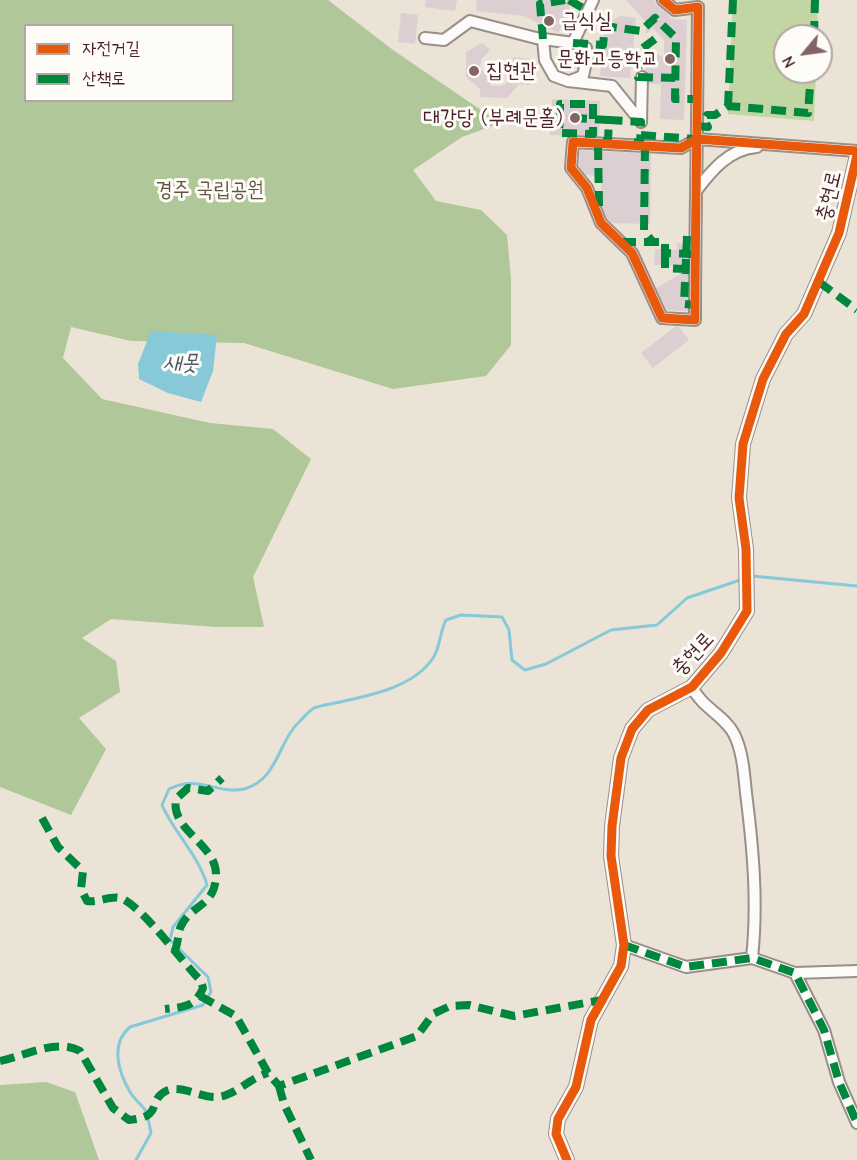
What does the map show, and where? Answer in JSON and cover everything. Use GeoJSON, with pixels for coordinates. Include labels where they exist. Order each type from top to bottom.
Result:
{"type":"FeatureCollection","features":[{"type":"Feature","properties":{"kind":"street"},"geometry":{"type":"LineString","coordinates":[[573,43],[593,0]]}},
{"type":"Feature","properties":{"kind":"street"},"geometry":{"type":"LineString","coordinates":[[663,0],[675,10],[698,7],[696,139],[695,320],[662,318],[632,253],[601,223],[587,188],[571,168],[573,142],[681,148],[696,139],[857,153]]}},
{"type":"Feature","properties":{"kind":"street"},"geometry":{"type":"LineString","coordinates":[[425,38],[444,40],[470,21],[543,39],[573,43],[586,48],[587,57],[583,76],[568,81]]}},
{"type":"Feature","properties":{"kind":"street"},"geometry":{"type":"LineString","coordinates":[[543,39],[545,60],[554,76],[568,81],[612,86],[641,122],[642,77]]}},
{"type":"Feature","properties":{"kind":"street"},"geometry":{"type":"LineString","coordinates":[[696,191],[716,164],[748,148],[774,145]]}},
{"type":"Feature","properties":{"kind":"street","name":"충현로"},"geometry":{"type":"LineString","coordinates":[[567,1160],[556,1134],[558,1119],[576,1087],[591,1020],[621,966],[624,945],[611,856],[612,826],[621,758],[632,729],[648,710],[692,687],[721,653],[747,611],[747,578],[739,498],[743,444],[763,379],[786,334],[804,314],[839,233],[857,153]]}},
{"type":"Feature","properties":{"kind":"street"},"geometry":{"type":"LineString","coordinates":[[692,687],[698,699],[730,727],[741,754],[755,877],[756,922],[752,958]]}},
{"type":"Feature","properties":{"kind":"street"},"geometry":{"type":"LineString","coordinates":[[624,945],[686,968],[752,958],[795,973],[857,971]]}},
{"type":"Feature","properties":{"kind":"street"},"geometry":{"type":"LineString","coordinates":[[795,973],[824,1030],[840,1082],[857,1123]]}},
{"type":"Feature","properties":{"kind":"green space","name":"경주 국립공원"},"geometry":{"type":"Polygon","coordinates":[[[0,0],[328,0],[393,50],[500,123],[462,137],[413,170],[436,201],[481,210],[507,235],[511,279],[511,345],[486,376],[393,389],[244,343],[131,341],[71,327],[63,358],[102,399],[210,423],[273,429],[311,459],[253,577],[264,627],[216,627],[111,619],[82,638],[116,661],[120,692],[79,718],[106,749],[71,815],[0,787],[0,0]]]}},
{"type":"Feature","properties":{"kind":"green space"},"geometry":{"type":"Polygon","coordinates":[[[733,0],[818,0],[817,24],[773,24],[773,84],[816,84],[814,121],[728,114],[733,0]]]}},
{"type":"Feature","properties":{"kind":"green space"},"geometry":{"type":"Polygon","coordinates":[[[46,1082],[75,1092],[99,1160],[0,1160],[0,1085],[46,1082]]]}},
{"type":"Feature","properties":{"kind":"water","name":"새못"},"geometry":{"type":"Polygon","coordinates":[[[151,331],[217,335],[213,371],[201,402],[168,393],[139,379],[138,364],[151,331]]]}},
{"type":"Feature","properties":{"kind":"building"},"geometry":{"type":"Polygon","coordinates":[[[426,0],[457,0],[455,11],[425,7],[426,0]]]}},
{"type":"Feature","properties":{"kind":"building","name":"급식실"},"geometry":{"type":"Polygon","coordinates":[[[477,0],[568,0],[570,9],[558,33],[524,16],[476,11],[477,0]]]}},
{"type":"Feature","properties":{"kind":"building","name":"문화고등학교"},"geometry":{"type":"Polygon","coordinates":[[[626,0],[654,0],[672,19],[687,20],[684,120],[660,119],[661,84],[649,84],[645,67],[657,54],[664,58],[664,40],[653,28],[646,34],[646,22],[626,0]]]}},
{"type":"Feature","properties":{"kind":"building"},"geometry":{"type":"Polygon","coordinates":[[[401,13],[418,15],[415,44],[398,42],[401,13]]]}},
{"type":"Feature","properties":{"kind":"building","name":"문화고등학교"},"geometry":{"type":"Polygon","coordinates":[[[621,16],[636,18],[630,78],[600,76],[605,24],[621,16]]]}},
{"type":"Feature","properties":{"kind":"building","name":"집현관"},"geometry":{"type":"Polygon","coordinates":[[[482,43],[490,50],[481,60],[480,69],[491,78],[491,86],[504,85],[511,78],[513,57],[536,60],[535,71],[530,70],[530,85],[519,84],[507,98],[480,97],[480,89],[466,77],[466,52],[482,43]]]}},
{"type":"Feature","properties":{"kind":"building","name":"대강당 (부례문홀)"},"geometry":{"type":"Polygon","coordinates":[[[552,99],[600,101],[599,136],[550,135],[552,99]]]}},
{"type":"Feature","properties":{"kind":"building"},"geometry":{"type":"Polygon","coordinates":[[[580,150],[651,154],[650,224],[612,223],[607,219],[601,203],[602,176],[586,175],[579,166],[580,150]]]}},
{"type":"Feature","properties":{"kind":"building"},"geometry":{"type":"Polygon","coordinates":[[[677,243],[688,244],[688,266],[654,265],[655,249],[677,250],[677,243]]]}},
{"type":"Feature","properties":{"kind":"building"},"geometry":{"type":"Polygon","coordinates":[[[688,270],[688,311],[667,310],[656,288],[688,270]]]}},
{"type":"Feature","properties":{"kind":"building"},"geometry":{"type":"Polygon","coordinates":[[[676,326],[689,340],[653,368],[641,353],[676,326]]]}},
{"type":"Feature","properties":{"kind":"waterway"},"geometry":{"type":"LineString","coordinates":[[752,576],[857,586]]}},
{"type":"Feature","properties":{"kind":"waterway"},"geometry":{"type":"LineString","coordinates":[[136,1160],[151,1133],[145,1110],[132,1095],[119,1067],[120,1041],[130,1027],[203,1005],[211,992],[208,977],[170,940],[173,927],[207,885],[198,863],[162,805],[169,789],[180,785],[199,784],[235,790],[255,784],[271,769],[293,729],[312,709],[391,688],[415,676],[425,668],[435,654],[446,620],[461,615],[502,617],[509,630],[512,660],[525,670],[546,664],[611,630],[657,625],[687,598],[743,579]]}},
{"type":"Feature","properties":{"kind":"marked path"},"geometry":{"type":"LineString","coordinates":[[543,39],[540,4],[565,0]]}},
{"type":"Feature","properties":{"kind":"marked path"},"geometry":{"type":"LineString","coordinates":[[569,0],[588,11]]}},
{"type":"Feature","properties":{"kind":"marked path"},"geometry":{"type":"LineString","coordinates":[[728,106],[733,0]]}},
{"type":"Feature","properties":{"kind":"marked path"},"geometry":{"type":"LineString","coordinates":[[814,24],[815,0]]}},
{"type":"Feature","properties":{"kind":"marked path"},"geometry":{"type":"LineString","coordinates":[[573,43],[603,45],[605,26],[641,31],[655,18],[676,38],[675,99],[697,99]]}},
{"type":"Feature","properties":{"kind":"marked path"},"geometry":{"type":"LineString","coordinates":[[655,39],[639,51],[638,77],[675,78]]}},
{"type":"Feature","properties":{"kind":"marked path"},"geometry":{"type":"LineString","coordinates":[[697,126],[708,127],[704,120],[707,115],[715,115],[728,106],[808,113],[810,84]]}},
{"type":"Feature","properties":{"kind":"marked path"},"geometry":{"type":"LineString","coordinates":[[560,117],[560,104],[593,104],[593,134],[559,133],[560,117],[609,120]]}},
{"type":"Feature","properties":{"kind":"marked path"},"geometry":{"type":"LineString","coordinates":[[599,206],[598,143],[608,140],[609,120],[641,122],[640,143],[633,142]]}},
{"type":"Feature","properties":{"kind":"marked path"},"geometry":{"type":"LineString","coordinates":[[641,135],[694,139]]}},
{"type":"Feature","properties":{"kind":"marked path"},"geometry":{"type":"LineString","coordinates":[[645,146],[644,231],[653,242]]}},
{"type":"Feature","properties":{"kind":"marked path"},"geometry":{"type":"LineString","coordinates":[[687,236],[684,304],[695,305]]}},
{"type":"Feature","properties":{"kind":"marked path"},"geometry":{"type":"LineString","coordinates":[[621,242],[665,242],[665,253],[692,254]]}},
{"type":"Feature","properties":{"kind":"marked path"},"geometry":{"type":"LineString","coordinates":[[665,253],[665,268],[686,269]]}},
{"type":"Feature","properties":{"kind":"marked path"},"geometry":{"type":"LineString","coordinates":[[819,282],[857,310]]}},
{"type":"Feature","properties":{"kind":"marked path"},"geometry":{"type":"LineString","coordinates":[[174,952],[181,926],[185,919],[208,899],[215,885],[216,874],[209,854],[180,820],[176,810],[176,799],[188,788],[208,791],[222,778]]}},
{"type":"Feature","properties":{"kind":"marked path"},"geometry":{"type":"LineString","coordinates":[[42,818],[58,847],[83,871],[81,889],[87,901],[119,898],[132,905],[153,925],[201,981],[203,988],[196,999],[188,1005],[165,1009]]}},
{"type":"Feature","properties":{"kind":"marked path"},"geometry":{"type":"LineString","coordinates":[[624,945],[686,967],[752,958],[795,973],[824,1030],[839,1082],[857,1123]]}},
{"type":"Feature","properties":{"kind":"marked path"},"geometry":{"type":"LineString","coordinates":[[200,996],[236,1016],[268,1073],[279,1086],[417,1036],[433,1014],[450,1006],[469,1005],[514,1016],[602,1000]]}},
{"type":"Feature","properties":{"kind":"marked path"},"geometry":{"type":"LineString","coordinates":[[0,1061],[51,1047],[71,1047],[80,1051],[113,1108],[129,1120],[147,1116],[160,1095],[166,1091],[178,1089],[211,1097],[223,1096],[268,1073]]}},
{"type":"Feature","properties":{"kind":"marked path"},"geometry":{"type":"LineString","coordinates":[[279,1086],[284,1104],[311,1160]]}},
{"type":"Feature","properties":{"kind":"cycle path"},"geometry":{"type":"LineString","coordinates":[[663,0],[675,10],[698,7],[697,126],[697,150],[695,247],[695,320],[662,318],[632,253],[601,223],[587,188],[571,168],[573,142],[681,148],[697,139],[857,151]]}},
{"type":"Feature","properties":{"kind":"cycle path"},"geometry":{"type":"LineString","coordinates":[[567,1160],[556,1134],[558,1119],[576,1087],[591,1020],[621,966],[624,945],[611,856],[612,826],[621,758],[632,729],[648,710],[692,687],[721,653],[747,611],[746,549],[739,498],[743,444],[763,379],[786,334],[804,314],[839,233],[857,155]]}},
{"type":"Feature","properties":{"kind":"place","name":"급식실"},"geometry":{"type":"Point","coordinates":[549,21]}},
{"type":"Feature","properties":{"kind":"place","name":"문화고등학교"},"geometry":{"type":"Point","coordinates":[670,59]}},
{"type":"Feature","properties":{"kind":"place","name":"집현관"},"geometry":{"type":"Point","coordinates":[474,71]}},
{"type":"Feature","properties":{"kind":"place","name":"대강당 (부례문홀)"},"geometry":{"type":"Point","coordinates":[575,118]}}]}
